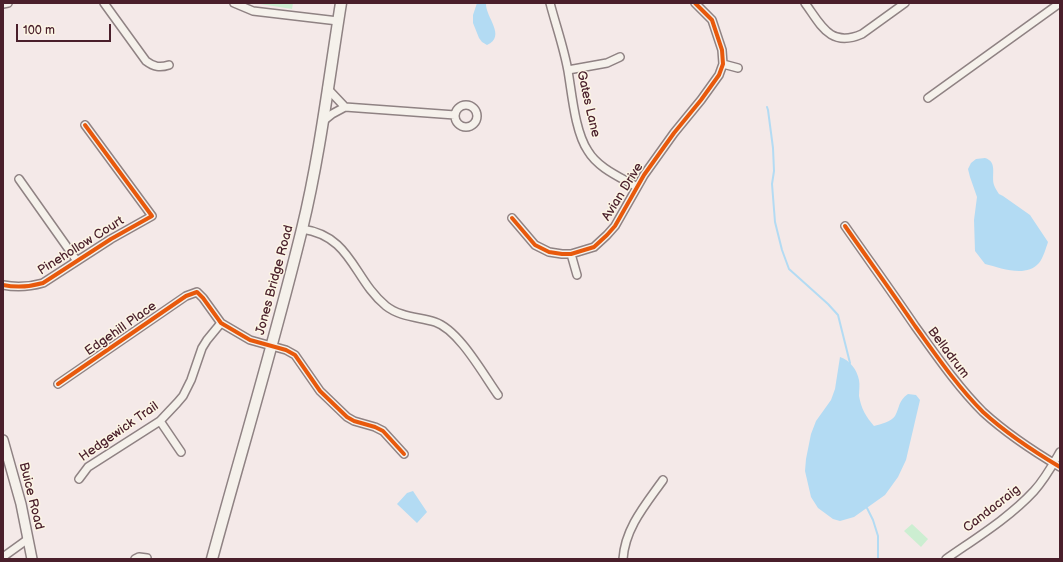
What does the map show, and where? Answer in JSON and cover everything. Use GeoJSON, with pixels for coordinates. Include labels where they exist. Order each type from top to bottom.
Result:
{"type":"FeatureCollection","features":[{"type":"Feature","properties":{"kind":"main road","name":"Jones Bridge Road"},"geometry":{"type":"LineString","coordinates":[[212,559],[302,229],[322,122],[340,3]]}},
{"type":"Feature","properties":{"kind":"street"},"geometry":{"type":"LineString","coordinates":[[3,4],[8,3]]}},
{"type":"Feature","properties":{"kind":"street"},"geometry":{"type":"LineString","coordinates":[[104,3],[146,61],[157,67],[170,65]]}},
{"type":"Feature","properties":{"kind":"street"},"geometry":{"type":"LineString","coordinates":[[234,3],[253,11],[338,21]]}},
{"type":"Feature","properties":{"kind":"street","name":"Gates Lane"},"geometry":{"type":"LineString","coordinates":[[550,3],[568,70],[580,133],[587,151],[599,164],[637,186]]}},
{"type":"Feature","properties":{"kind":"street"},"geometry":{"type":"LineString","coordinates":[[696,3],[712,20],[722,50],[723,64],[738,68]]}},
{"type":"Feature","properties":{"kind":"street"},"geometry":{"type":"LineString","coordinates":[[805,3],[826,31],[831,35],[843,39],[862,34],[905,3]]}},
{"type":"Feature","properties":{"kind":"street"},"geometry":{"type":"LineString","coordinates":[[928,98],[1060,3]]}},
{"type":"Feature","properties":{"kind":"street"},"geometry":{"type":"LineString","coordinates":[[568,70],[607,63],[620,57]]}},
{"type":"Feature","properties":{"kind":"street","name":"Avian Drive"},"geometry":{"type":"LineString","coordinates":[[512,218],[535,245],[550,252],[571,254],[594,247],[615,226],[637,186],[674,133],[702,100],[719,75],[723,64]]}},
{"type":"Feature","properties":{"kind":"street"},"geometry":{"type":"LineString","coordinates":[[327,88],[345,106]]}},
{"type":"Feature","properties":{"kind":"street"},"geometry":{"type":"LineString","coordinates":[[322,122],[345,106],[455,115]]}},
{"type":"Feature","properties":{"kind":"street","name":"Pinehollow Court"},"geometry":{"type":"LineString","coordinates":[[3,285],[17,288],[30,287],[43,283],[111,239],[152,216],[85,125]]}},
{"type":"Feature","properties":{"kind":"street"},"geometry":{"type":"LineString","coordinates":[[19,179],[77,261]]}},
{"type":"Feature","properties":{"kind":"street","name":"Belladrum"},"geometry":{"type":"LineString","coordinates":[[844,226],[944,366],[964,391],[983,412],[1005,430],[1028,447],[1057,465]]}},
{"type":"Feature","properties":{"kind":"street"},"geometry":{"type":"LineString","coordinates":[[302,229],[321,233],[337,244],[376,297],[387,307],[402,314],[436,322],[451,332],[460,341],[498,395]]}},
{"type":"Feature","properties":{"kind":"street"},"geometry":{"type":"LineString","coordinates":[[571,254],[577,275]]}},
{"type":"Feature","properties":{"kind":"street","name":"Edgehill Place"},"geometry":{"type":"LineString","coordinates":[[58,384],[186,296],[197,292],[221,323]]}},
{"type":"Feature","properties":{"kind":"street"},"geometry":{"type":"LineString","coordinates":[[221,323],[250,340],[286,350],[295,355],[320,391],[347,417],[383,431],[404,454]]}},
{"type":"Feature","properties":{"kind":"street","name":"Hedgewick Trail"},"geometry":{"type":"LineString","coordinates":[[79,479],[88,468],[160,420],[183,396],[191,380],[202,348],[221,323]]}},
{"type":"Feature","properties":{"kind":"street"},"geometry":{"type":"LineString","coordinates":[[160,420],[182,452]]}},
{"type":"Feature","properties":{"kind":"street","name":"Buice Road"},"geometry":{"type":"LineString","coordinates":[[3,440],[21,504],[32,559]]}},
{"type":"Feature","properties":{"kind":"street","name":"Candacraig"},"geometry":{"type":"LineString","coordinates":[[946,559],[1010,514],[1024,502],[1057,465],[1060,452]]}},
{"type":"Feature","properties":{"kind":"street"},"geometry":{"type":"LineString","coordinates":[[623,559],[628,534],[636,518],[663,480]]}},
{"type":"Feature","properties":{"kind":"street"},"geometry":{"type":"LineString","coordinates":[[3,556],[28,539]]}},
{"type":"Feature","properties":{"kind":"street"},"geometry":{"type":"LineString","coordinates":[[135,559],[139,557],[147,558]]}},
{"type":"Feature","properties":{"kind":"green space"},"geometry":{"type":"Polygon","coordinates":[[[254,3],[293,3],[292,9],[254,3]]]}},
{"type":"Feature","properties":{"kind":"green space"},"geometry":{"type":"Polygon","coordinates":[[[912,524],[928,539],[921,547],[904,531],[912,524]]]}},
{"type":"Feature","properties":{"kind":"water"},"geometry":{"type":"Polygon","coordinates":[[[477,3],[486,3],[494,26],[495,37],[493,41],[487,45],[479,38],[473,23],[473,15],[477,3]]]}},
{"type":"Feature","properties":{"kind":"water"},"geometry":{"type":"Polygon","coordinates":[[[985,158],[991,162],[993,166],[993,181],[999,194],[1030,215],[1048,242],[1039,263],[1034,268],[1013,271],[985,264],[975,251],[974,220],[977,197],[968,169],[971,163],[976,159],[985,158]]]}},
{"type":"Feature","properties":{"kind":"water"},"geometry":{"type":"Polygon","coordinates":[[[840,357],[844,358],[850,363],[857,373],[861,404],[866,416],[874,426],[891,420],[897,413],[901,402],[908,394],[916,395],[920,400],[906,460],[898,477],[885,495],[854,517],[840,521],[833,519],[818,508],[811,497],[805,471],[811,434],[816,421],[831,400],[835,389],[840,357]]]}},
{"type":"Feature","properties":{"kind":"water"},"geometry":{"type":"Polygon","coordinates":[[[413,491],[427,512],[417,523],[397,504],[407,493],[413,491]]]}},
{"type":"Feature","properties":{"kind":"waterway"},"geometry":{"type":"LineString","coordinates":[[767,107],[773,148],[774,171],[772,184],[775,222],[782,250],[789,269],[838,315],[850,363]]}},
{"type":"Feature","properties":{"kind":"waterway"},"geometry":{"type":"LineString","coordinates":[[867,508],[878,536],[878,559]]}},
{"type":"Feature","properties":{"kind":"cycle path"},"geometry":{"type":"LineString","coordinates":[[512,218],[535,245],[549,252],[562,254],[571,254],[594,247],[615,226],[644,175],[719,75],[723,64],[722,50],[712,20],[695,3]]}},
{"type":"Feature","properties":{"kind":"cycle path"},"geometry":{"type":"LineString","coordinates":[[3,285],[23,287],[43,283],[111,239],[152,216],[85,125]]}},
{"type":"Feature","properties":{"kind":"cycle path"},"geometry":{"type":"LineString","coordinates":[[845,226],[915,326],[973,402],[1010,434],[1060,467]]}},
{"type":"Feature","properties":{"kind":"cycle path"},"geometry":{"type":"LineString","coordinates":[[58,384],[186,296],[197,292],[221,323],[250,340],[286,350],[295,355],[320,391],[347,417],[383,431],[404,454]]}}]}
